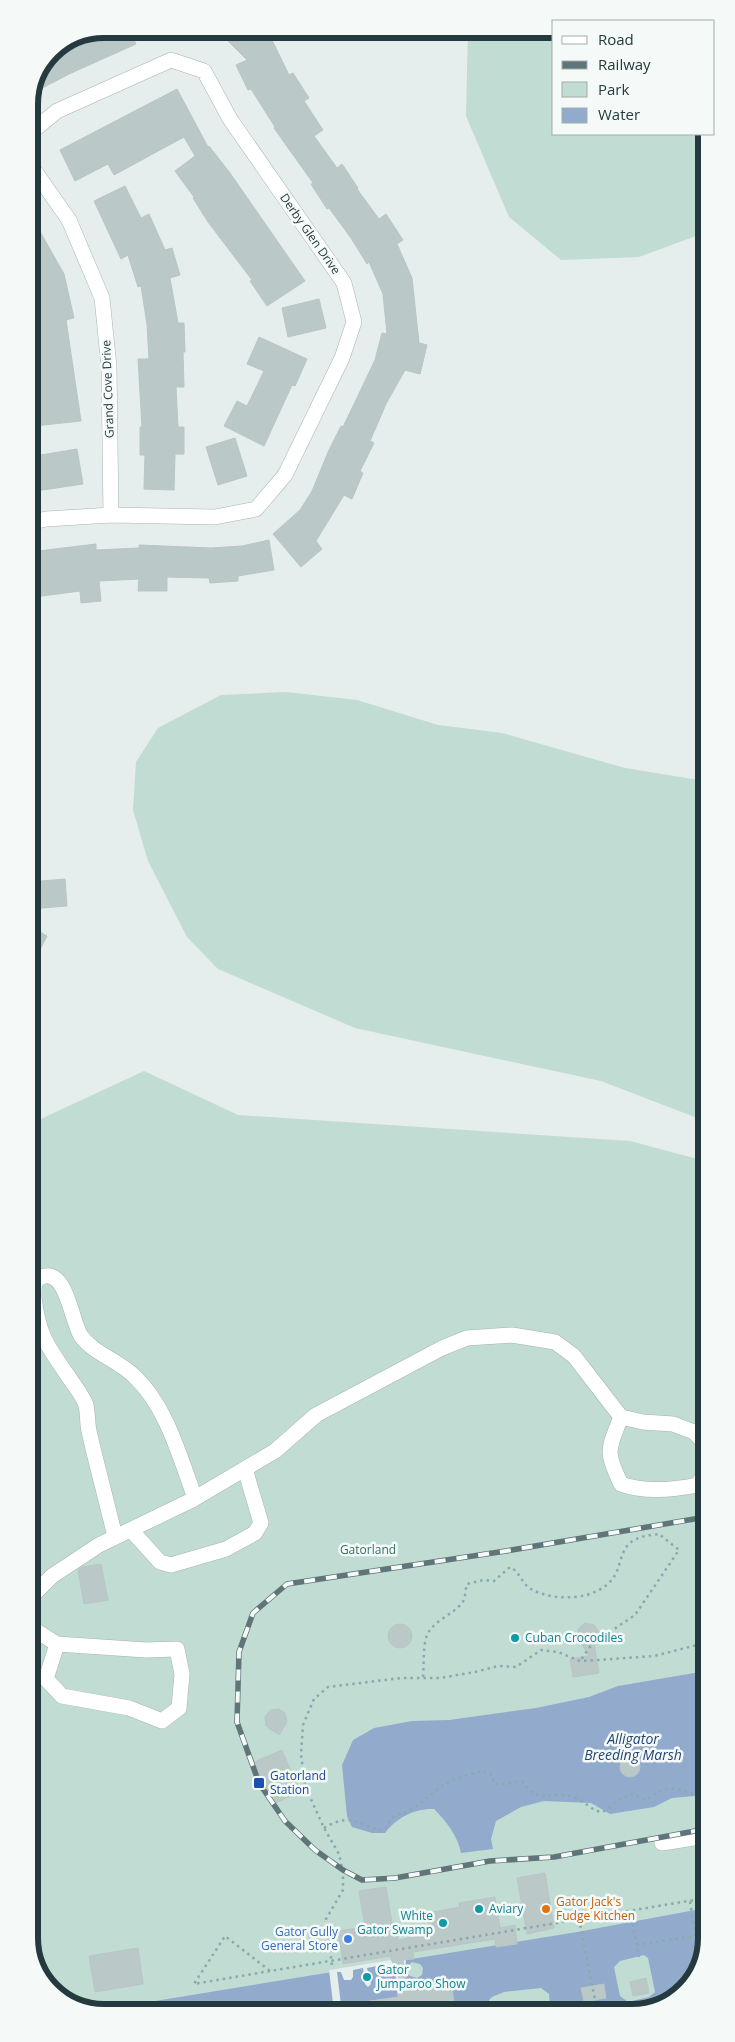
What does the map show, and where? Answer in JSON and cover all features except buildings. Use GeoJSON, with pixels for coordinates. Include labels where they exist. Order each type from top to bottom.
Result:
{"type":"FeatureCollection","features":[{"type":"Feature","properties":{"kind":"street","name":"Derby Glen Drive"},"geometry":{"type":"LineString","coordinates":[[38,127],[57,112],[171,60],[204,71],[230,119],[344,282],[354,322],[342,358],[285,475],[256,510],[215,517],[110,515],[38,520]]}},
{"type":"Feature","properties":{"kind":"street","name":"Grand Cove Drive"},"geometry":{"type":"LineString","coordinates":[[38,176],[69,220],[102,298],[109,367],[110,515]]}},
{"type":"Feature","properties":{"kind":"street"},"geometry":{"type":"LineString","coordinates":[[38,1279],[49,1276],[59,1280],[64,1289],[76,1328],[83,1338],[135,1376],[150,1393],[172,1438],[195,1498]]}},
{"type":"Feature","properties":{"kind":"street"},"geometry":{"type":"LineString","coordinates":[[38,1318],[39,1326],[47,1345],[85,1403],[88,1428],[115,1538]]}},
{"type":"Feature","properties":{"kind":"street"},"geometry":{"type":"LineString","coordinates":[[38,1590],[52,1576],[99,1545],[195,1498],[275,1451],[316,1415],[433,1352],[467,1338],[512,1335],[555,1342],[574,1356],[621,1417],[643,1422],[673,1424],[694,1432],[698,1436]]}},
{"type":"Feature","properties":{"kind":"street"},"geometry":{"type":"LineString","coordinates":[[621,1417],[610,1446],[610,1461],[622,1484],[635,1489],[681,1488],[698,1485]]}},
{"type":"Feature","properties":{"kind":"street"},"geometry":{"type":"LineString","coordinates":[[131,1530],[160,1562],[171,1565],[226,1549],[254,1532],[261,1523],[245,1469]]}},
{"type":"Feature","properties":{"kind":"street"},"geometry":{"type":"LineString","coordinates":[[38,1632],[57,1644],[146,1650],[177,1648],[182,1674],[179,1708],[162,1721],[129,1708],[62,1696],[46,1679],[57,1644]]}},
{"type":"Feature","properties":{"kind":"street"},"geometry":{"type":"LineString","coordinates":[[662,1843],[698,1837]]}},
{"type":"Feature","properties":{"kind":"path"},"geometry":{"type":"LineString","coordinates":[[423,1677],[426,1636],[438,1622],[464,1600],[464,1591],[467,1584],[483,1580],[494,1581],[510,1567],[516,1570],[530,1589],[560,1598],[580,1597],[598,1590],[613,1579],[627,1546],[641,1536],[658,1534],[679,1550],[635,1615],[592,1644],[580,1661]]}},
{"type":"Feature","properties":{"kind":"path"},"geometry":{"type":"LineString","coordinates":[[332,1965],[326,1919],[343,1890],[343,1872],[339,1854],[324,1828],[305,1786],[301,1754],[303,1725],[314,1699],[328,1687],[423,1677],[440,1678],[498,1666],[516,1667],[541,1650],[558,1652],[580,1661],[654,1656],[698,1645]]}},
{"type":"Feature","properties":{"kind":"path"},"geometry":{"type":"LineString","coordinates":[[324,1828],[340,1821],[349,1820],[374,1830],[384,1830],[390,1818],[396,1813],[406,1812],[415,1808],[443,1785],[483,1771],[492,1775],[494,1783],[498,1785],[516,1781],[523,1782],[537,1796],[562,1794],[574,1797],[598,1812],[604,1812],[620,1799],[633,1794],[646,1800],[662,1790],[671,1788],[693,1795],[698,1794]]}},
{"type":"Feature","properties":{"kind":"path"},"geometry":{"type":"LineString","coordinates":[[270,1971],[225,1936],[194,1984],[698,1900]]}},
{"type":"Feature","properties":{"kind":"path"},"geometry":{"type":"LineString","coordinates":[[637,1945],[695,1936],[690,1901]]}},
{"type":"Feature","properties":{"kind":"path"},"geometry":{"type":"LineString","coordinates":[[630,1911],[639,1956]]}},
{"type":"Feature","properties":{"kind":"path"},"geometry":{"type":"LineString","coordinates":[[579,1919],[596,2004]]}},
{"type":"Feature","properties":{"kind":"path"},"geometry":{"type":"LineString","coordinates":[[396,1950],[397,1956]]}},
{"type":"Feature","properties":{"kind":"green space"},"geometry":{"type":"Polygon","coordinates":[[[468,38],[552,38],[552,135],[698,135],[698,235],[639,257],[561,260],[509,217],[466,116],[468,38]]]}},
{"type":"Feature","properties":{"kind":"green space"},"geometry":{"type":"Polygon","coordinates":[[[286,692],[357,700],[438,725],[502,733],[625,768],[698,780],[698,1118],[601,1081],[355,1028],[218,969],[187,937],[148,861],[133,810],[136,762],[158,728],[221,695],[286,692]]]}},
{"type":"Feature","properties":{"kind":"green space","name":"Gatorland"},"geometry":{"type":"Polygon","coordinates":[[[144,1071],[238,1115],[630,1141],[698,1159],[698,1938],[694,1960],[689,1972],[675,1988],[657,1999],[640,2004],[99,2004],[86,2002],[70,1996],[51,1979],[46,1972],[38,1947],[38,1120],[144,1071]]]}},
{"type":"Feature","properties":{"kind":"water","name":"Alligator Breeding Marsh"},"geometry":{"type":"Polygon","coordinates":[[[698,1672],[698,1796],[672,1798],[654,1807],[610,1814],[591,1803],[544,1801],[521,1807],[496,1821],[491,1839],[493,1849],[461,1853],[451,1829],[434,1809],[413,1812],[400,1819],[385,1833],[372,1833],[352,1827],[347,1816],[342,1765],[353,1740],[374,1728],[412,1721],[449,1720],[536,1708],[589,1697],[618,1686],[698,1672]]]}},
{"type":"Feature","properties":{"kind":"water"},"geometry":{"type":"Polygon","coordinates":[[[698,1909],[697,1947],[689,1972],[668,1993],[657,1999],[640,2004],[550,2004],[549,1994],[541,1988],[504,1992],[492,1997],[489,2004],[137,2004],[577,1932],[698,1909]],[[644,1955],[620,1961],[614,1967],[620,1996],[628,2002],[649,1997],[655,1992],[648,1958],[644,1955]],[[412,1962],[408,1967],[410,1976],[417,1978],[422,1975],[423,1968],[420,1964],[412,1962]]]}},
{"type":"Feature","properties":{"kind":"pier"},"geometry":{"type":"Polygon","coordinates":[[[391,1960],[392,1962],[406,1960],[405,1969],[410,2004],[348,2004],[398,1997],[396,1975],[385,1977],[380,1974],[377,1966],[367,1968],[371,1984],[368,1987],[365,1984],[363,1968],[353,1970],[351,1980],[344,1980],[341,1972],[337,1972],[341,2004],[333,2004],[329,1970],[391,1960]]]}},
{"type":"Feature","properties":{"kind":"railway"},"geometry":{"type":"LineString","coordinates":[[698,1518],[506,1551],[287,1584],[253,1613],[239,1652],[237,1722],[259,1783],[285,1821],[315,1850],[343,1870],[362,1880],[395,1878],[490,1861],[554,1857],[698,1830]]}},
{"type":"Feature","properties":{"kind":"place","name":"Cuban Crocodiles"},"geometry":{"type":"Point","coordinates":[515,1638]}},
{"type":"Feature","properties":{"kind":"place","name":"Gatorland Station"},"geometry":{"type":"Point","coordinates":[259,1783]}},
{"type":"Feature","properties":{"kind":"place","name":"Aviary"},"geometry":{"type":"Point","coordinates":[479,1909]}},
{"type":"Feature","properties":{"kind":"place","name":"Gator Jack's Fudge Kitchen"},"geometry":{"type":"Point","coordinates":[546,1909]}},
{"type":"Feature","properties":{"kind":"place","name":"White Gator Swamp"},"geometry":{"type":"Point","coordinates":[443,1923]}},
{"type":"Feature","properties":{"kind":"place","name":"Gator Gully General Store"},"geometry":{"type":"Point","coordinates":[348,1939]}},
{"type":"Feature","properties":{"kind":"place","name":"Gator Jumparoo Show"},"geometry":{"type":"Point","coordinates":[367,1977]}}]}
